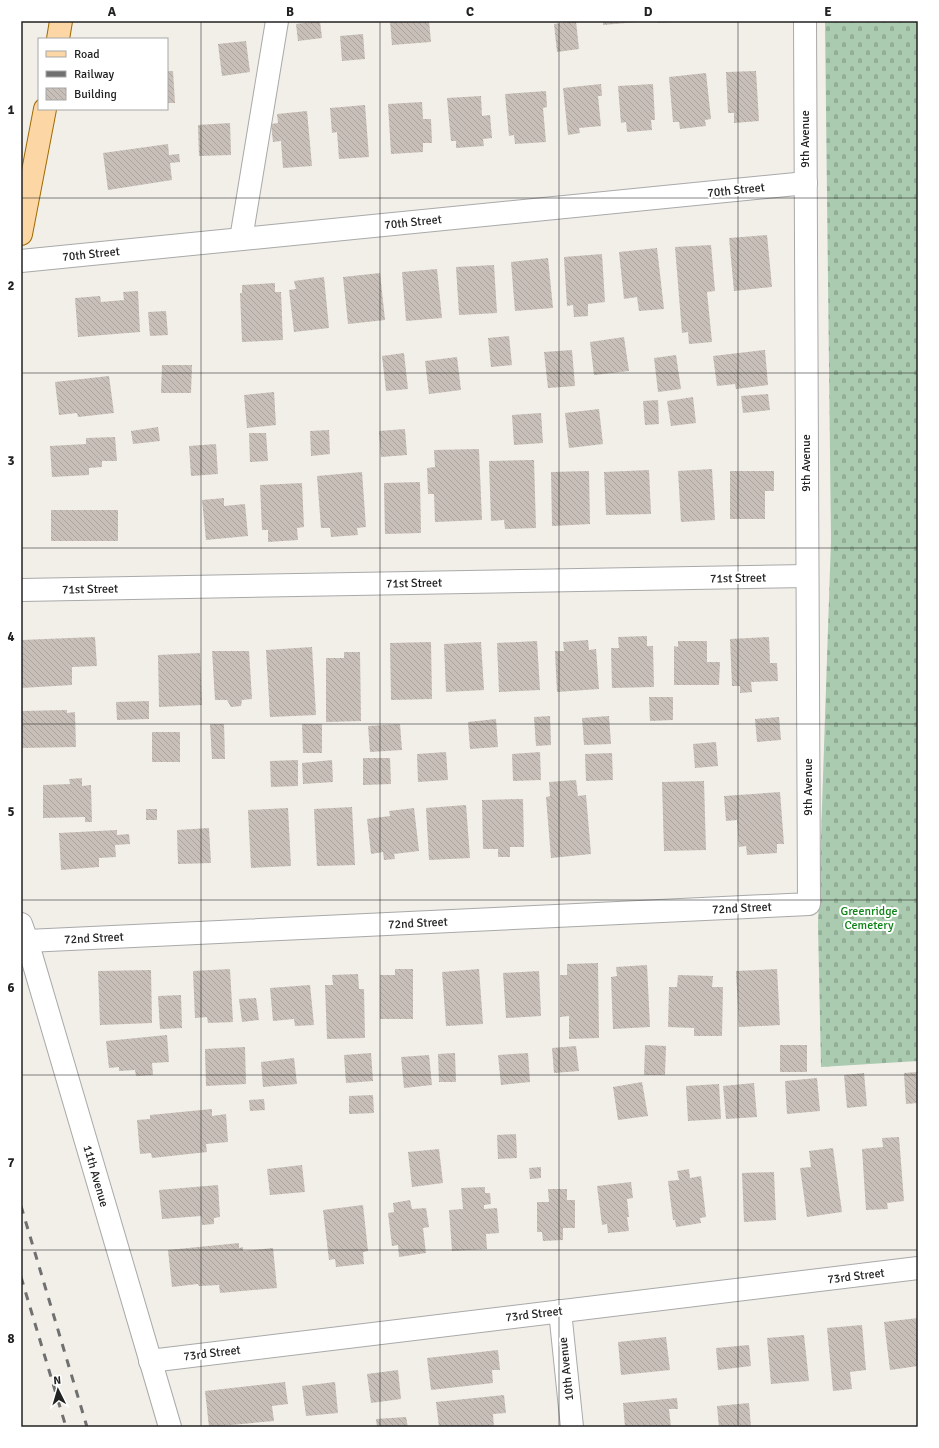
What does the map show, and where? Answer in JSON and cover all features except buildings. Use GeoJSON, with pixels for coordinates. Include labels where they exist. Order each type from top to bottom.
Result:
{"type":"FeatureCollection","features":[{"type":"Feature","properties":{"kind":"main road"},"geometry":{"type":"LineString","coordinates":[[58,38],[61,21]]}},
{"type":"Feature","properties":{"kind":"main road"},"geometry":{"type":"LineString","coordinates":[[21,234],[44,110]]}},
{"type":"Feature","properties":{"kind":"street"},"geometry":{"type":"LineString","coordinates":[[241,239],[277,21]]}},
{"type":"Feature","properties":{"kind":"street","name":"9th Avenue"},"geometry":{"type":"LineString","coordinates":[[805,21],[806,576],[809,904]]}},
{"type":"Feature","properties":{"kind":"street","name":"70th Street"},"geometry":{"type":"LineString","coordinates":[[21,260],[806,183]]}},
{"type":"Feature","properties":{"kind":"street","name":"71st Street"},"geometry":{"type":"LineString","coordinates":[[21,590],[806,576]]}},
{"type":"Feature","properties":{"kind":"street","name":"72nd Street"},"geometry":{"type":"LineString","coordinates":[[24,933],[809,904]]}},
{"type":"Feature","properties":{"kind":"street","name":"11th Avenue"},"geometry":{"type":"LineString","coordinates":[[24,933],[170,1427]]}},
{"type":"Feature","properties":{"kind":"street","name":"73rd Street"},"geometry":{"type":"LineString","coordinates":[[150,1361],[918,1268]]}},
{"type":"Feature","properties":{"kind":"street","name":"10th Avenue"},"geometry":{"type":"LineString","coordinates":[[560,1311],[572,1427]]}},
{"type":"Feature","properties":{"kind":"green space","name":"Greenridge Cemetery"},"geometry":{"type":"Polygon","coordinates":[[[825,21],[918,21],[918,1061],[821,1067],[818,925],[831,540],[825,21]]]}},
{"type":"Feature","properties":{"kind":"railway"},"geometry":{"type":"LineString","coordinates":[[21,1206],[87,1427]]}},
{"type":"Feature","properties":{"kind":"railway"},"geometry":{"type":"LineString","coordinates":[[21,1277],[66,1427]]}}]}
